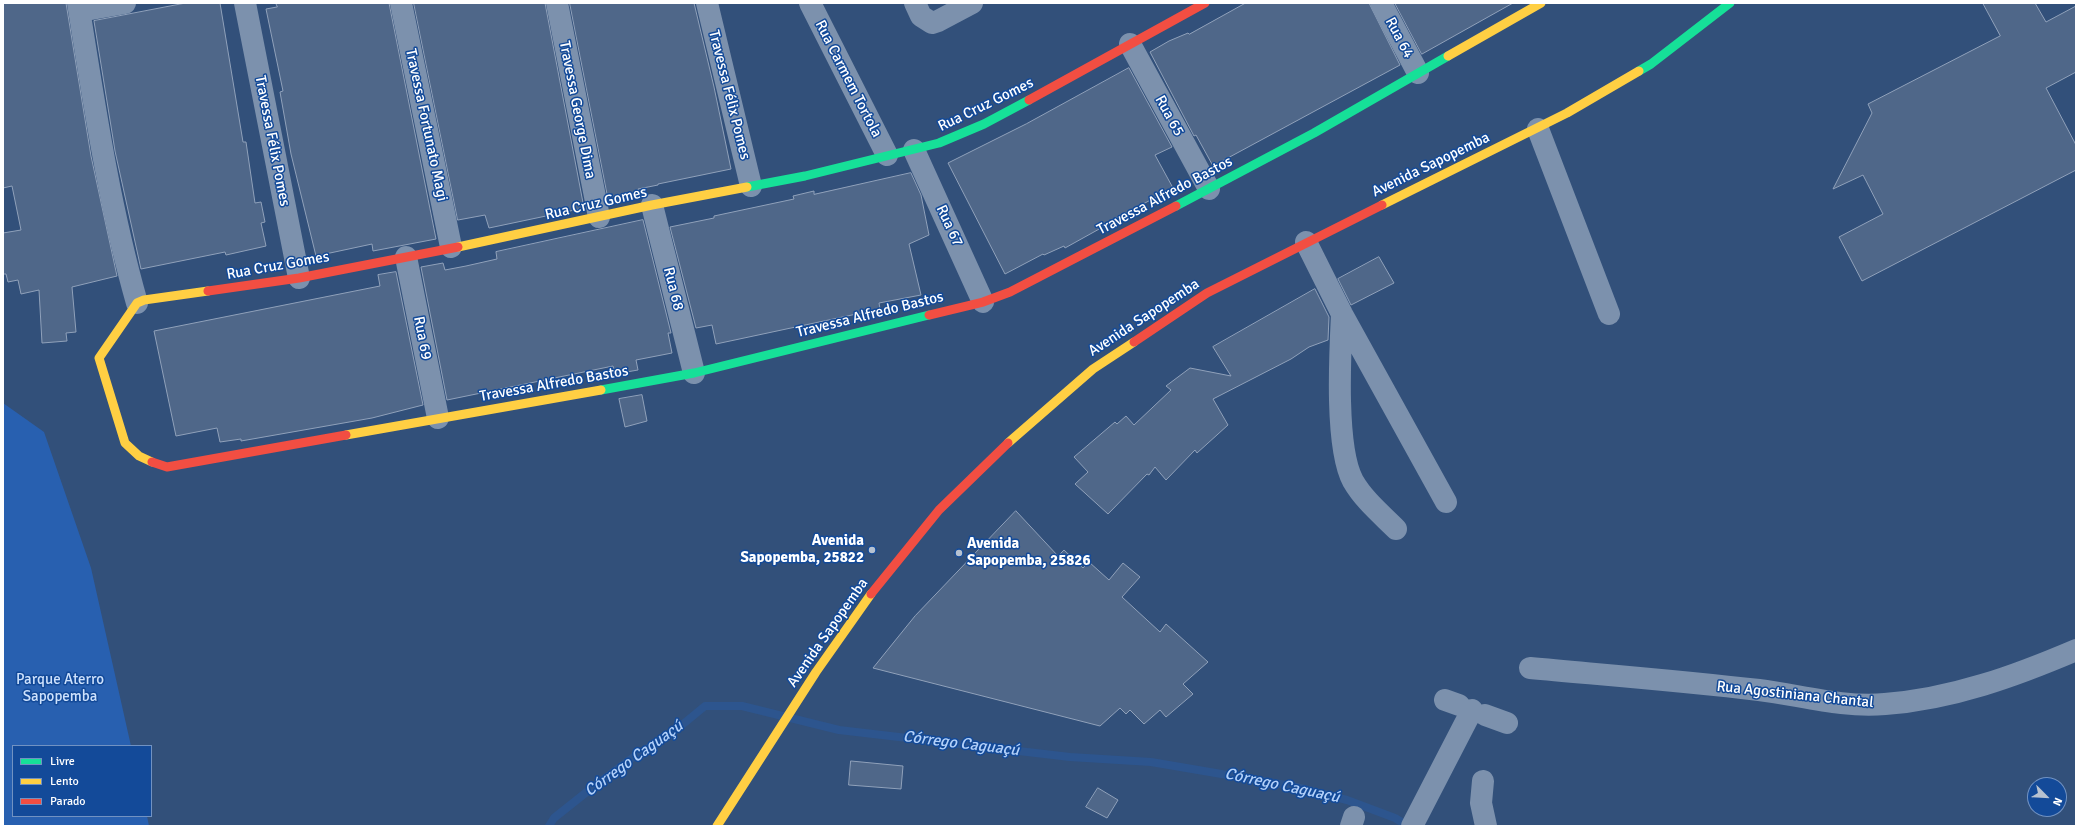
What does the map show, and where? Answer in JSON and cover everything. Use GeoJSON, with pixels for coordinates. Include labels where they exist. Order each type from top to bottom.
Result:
{"type":"FeatureCollection","features":[{"type":"Feature","properties":{"kind":"street"},"geometry":{"type":"LineString","coordinates":[[125,3],[79,7],[93,96],[117,222],[126,267],[137,303]]}},
{"type":"Feature","properties":{"kind":"street","name":"Travessa Félix Pomes"},"geometry":{"type":"LineString","coordinates":[[245,3],[299,278]]}},
{"type":"Feature","properties":{"kind":"street","name":"Travessa Fortunato Magi"},"geometry":{"type":"LineString","coordinates":[[401,3],[451,247]]}},
{"type":"Feature","properties":{"kind":"street","name":"Travessa George Dima"},"geometry":{"type":"LineString","coordinates":[[557,3],[599,217]]}},
{"type":"Feature","properties":{"kind":"street","name":"Travessa Félix Pomes"},"geometry":{"type":"LineString","coordinates":[[707,3],[751,186]]}},
{"type":"Feature","properties":{"kind":"street","name":"Rua Carmem Tortola"},"geometry":{"type":"LineString","coordinates":[[810,3],[887,155]]}},
{"type":"Feature","properties":{"kind":"street"},"geometry":{"type":"LineString","coordinates":[[920,11],[932,22],[938,21],[972,3]]}},
{"type":"Feature","properties":{"kind":"street","name":"Rua Cruz Gomes"},"geometry":{"type":"LineString","coordinates":[[137,303],[144,300],[299,278],[451,247],[520,235],[652,205],[805,176],[939,143],[984,124],[1205,3]]}},
{"type":"Feature","properties":{"kind":"street","name":"Rua 64"},"geometry":{"type":"LineString","coordinates":[[1381,3],[1418,73]]}},
{"type":"Feature","properties":{"kind":"street","name":"Travessa Alfredo Bastos"},"geometry":{"type":"LineString","coordinates":[[137,303],[99,358],[125,443],[132,452],[142,459],[167,467],[694,373],[984,302],[1010,292],[1209,189],[1314,132],[1541,3]]}},
{"type":"Feature","properties":{"kind":"street","name":"Avenida Sapopemba"},"geometry":{"type":"LineString","coordinates":[[716,826],[816,672],[868,597],[938,510],[1029,424],[1093,369],[1207,293],[1306,242],[1538,129],[1651,64],[1718,7]]}},
{"type":"Feature","properties":{"kind":"street","name":"Rua 65"},"geometry":{"type":"LineString","coordinates":[[1130,44],[1209,189]]}},
{"type":"Feature","properties":{"kind":"street"},"geometry":{"type":"LineString","coordinates":[[1538,129],[1609,314]]}},
{"type":"Feature","properties":{"kind":"street","name":"Rua 67"},"geometry":{"type":"LineString","coordinates":[[914,150],[984,302]]}},
{"type":"Feature","properties":{"kind":"street","name":"Rua 68"},"geometry":{"type":"LineString","coordinates":[[652,205],[694,373]]}},
{"type":"Feature","properties":{"kind":"street"},"geometry":{"type":"LineString","coordinates":[[1306,242],[1342,314],[1446,502]]}},
{"type":"Feature","properties":{"kind":"street","name":"Rua 69"},"geometry":{"type":"LineString","coordinates":[[406,257],[438,418]]}},
{"type":"Feature","properties":{"kind":"street"},"geometry":{"type":"LineString","coordinates":[[1342,314],[1340,363],[1343,441],[1346,461],[1353,480],[1366,499],[1396,529]]}},
{"type":"Feature","properties":{"kind":"street","name":"Rua Agostiniana Chantal"},"geometry":{"type":"LineString","coordinates":[[1530,668],[1759,690],[1847,703],[1884,705],[1948,695],[2021,674],[2076,650]]}},
{"type":"Feature","properties":{"kind":"street"},"geometry":{"type":"LineString","coordinates":[[1412,826],[1465,707],[1507,723]]}},
{"type":"Feature","properties":{"kind":"street"},"geometry":{"type":"LineString","coordinates":[[1483,781],[1481,803],[1486,826]]}},
{"type":"Feature","properties":{"kind":"green space","name":"Parque Aterro Sapopemba"},"geometry":{"type":"Polygon","coordinates":[[[3,403],[44,432],[91,568],[131,745],[12,745],[12,817],[147,817],[149,826],[3,826],[3,403]]]}},
{"type":"Feature","properties":{"kind":"building"},"geometry":{"type":"Polygon","coordinates":[[[3,3],[66,3],[91,156],[117,276],[72,287],[76,332],[66,333],[67,341],[42,343],[39,290],[21,294],[18,280],[8,282],[6,274],[3,274],[3,233],[21,230],[12,186],[3,188],[3,3]]]}},
{"type":"Feature","properties":{"kind":"building"},"geometry":{"type":"Polygon","coordinates":[[[186,3],[220,3],[243,142],[246,142],[255,203],[261,202],[265,222],[261,223],[266,246],[226,255],[225,252],[141,269],[115,151],[94,21],[186,3]]]}},
{"type":"Feature","properties":{"kind":"building"},"geometry":{"type":"Polygon","coordinates":[[[276,3],[389,3],[436,239],[373,251],[372,244],[316,256],[291,154],[280,92],[283,91],[266,9],[277,7],[276,3]]]}},
{"type":"Feature","properties":{"kind":"building"},"geometry":{"type":"Polygon","coordinates":[[[414,3],[545,3],[584,208],[489,228],[485,215],[458,220],[414,3]]]}},
{"type":"Feature","properties":{"kind":"building"},"geometry":{"type":"Polygon","coordinates":[[[570,3],[694,3],[714,87],[731,169],[638,189],[640,195],[609,202],[570,3]]]}},
{"type":"Feature","properties":{"kind":"building"},"geometry":{"type":"Polygon","coordinates":[[[1246,3],[1369,3],[1400,65],[1213,166],[1196,135],[1194,136],[1150,52],[1169,41],[1188,33],[1189,34],[1246,3]]]}},
{"type":"Feature","properties":{"kind":"building"},"geometry":{"type":"Polygon","coordinates":[[[1395,3],[1513,3],[1422,54],[1395,3]]]}},
{"type":"Feature","properties":{"kind":"building"},"geometry":{"type":"Polygon","coordinates":[[[1983,3],[2035,3],[2046,22],[2076,6],[2076,72],[2046,88],[2076,145],[2076,170],[1862,281],[1839,237],[1883,214],[1863,175],[1833,189],[1872,113],[1868,104],[2000,36],[1983,3]]]}},
{"type":"Feature","properties":{"kind":"building"},"geometry":{"type":"Polygon","coordinates":[[[1129,68],[1172,147],[1155,155],[1173,188],[1100,227],[1101,228],[1065,248],[1064,246],[1044,255],[1043,254],[1005,274],[948,163],[1026,124],[1129,68]]]}},
{"type":"Feature","properties":{"kind":"building"},"geometry":{"type":"Polygon","coordinates":[[[911,173],[921,195],[929,235],[909,244],[921,295],[879,303],[880,309],[716,344],[712,325],[696,328],[670,227],[794,199],[793,196],[814,191],[814,194],[911,173]]]}},
{"type":"Feature","properties":{"kind":"building"},"geometry":{"type":"Polygon","coordinates":[[[643,220],[671,333],[668,333],[672,353],[636,360],[638,370],[615,374],[613,366],[447,400],[421,267],[443,263],[445,270],[466,266],[497,259],[496,252],[643,220]]]}},
{"type":"Feature","properties":{"kind":"building"},"geometry":{"type":"Polygon","coordinates":[[[1379,257],[1394,283],[1351,305],[1338,279],[1379,257]]]}},
{"type":"Feature","properties":{"kind":"building"},"geometry":{"type":"Polygon","coordinates":[[[396,272],[423,405],[372,418],[241,441],[241,439],[220,442],[217,428],[176,436],[154,331],[380,286],[378,275],[396,272]]]}},
{"type":"Feature","properties":{"kind":"building"},"geometry":{"type":"Polygon","coordinates":[[[1315,289],[1329,317],[1328,340],[1309,347],[1291,359],[1213,399],[1228,425],[1197,453],[1195,450],[1166,480],[1155,467],[1149,475],[1147,474],[1108,514],[1075,484],[1088,472],[1074,457],[1115,422],[1117,424],[1126,416],[1134,425],[1171,390],[1166,386],[1190,368],[1231,376],[1213,347],[1315,289]]]}},
{"type":"Feature","properties":{"kind":"building"},"geometry":{"type":"Polygon","coordinates":[[[642,395],[647,421],[625,427],[619,399],[642,395]]]}},
{"type":"Feature","properties":{"kind":"building"},"geometry":{"type":"Polygon","coordinates":[[[1016,511],[1058,556],[1064,550],[1083,568],[1089,562],[1109,580],[1123,563],[1140,577],[1122,597],[1160,632],[1166,624],[1208,662],[1183,684],[1193,694],[1166,717],[1160,710],[1144,724],[1130,710],[1126,714],[1120,708],[1100,726],[873,668],[915,616],[1016,511]]]}},
{"type":"Feature","properties":{"kind":"building"},"geometry":{"type":"Polygon","coordinates":[[[851,761],[903,766],[901,789],[849,785],[851,761]]]}},
{"type":"Feature","properties":{"kind":"building"},"geometry":{"type":"Polygon","coordinates":[[[1098,788],[1118,800],[1107,818],[1086,807],[1098,788]]]}},
{"type":"Feature","properties":{"kind":"waterway","name":"Córrego Caguaçú"},"geometry":{"type":"LineString","coordinates":[[549,826],[554,818],[593,787],[635,756],[671,734],[705,706],[742,706],[839,730],[1070,757],[1151,762],[1292,786],[1347,800],[1395,818],[1408,826]]}},
{"type":"Feature","properties":{"kind":"traffic: fast"},"geometry":{"type":"LineString","coordinates":[[1639,71],[1651,64],[1730,3]]}},
{"type":"Feature","properties":{"kind":"traffic: fast"},"geometry":{"type":"LineString","coordinates":[[1176,206],[1314,133],[1448,56]]}},
{"type":"Feature","properties":{"kind":"traffic: fast"},"geometry":{"type":"LineString","coordinates":[[747,187],[805,176],[939,143],[984,124],[1029,100]]}},
{"type":"Feature","properties":{"kind":"traffic: fast"},"geometry":{"type":"LineString","coordinates":[[601,390],[694,373],[929,315]]}},
{"type":"Feature","properties":{"kind":"traffic: slow"},"geometry":{"type":"LineString","coordinates":[[1448,56],[1541,3]]}},
{"type":"Feature","properties":{"kind":"traffic: slow"},"geometry":{"type":"LineString","coordinates":[[1382,205],[1567,113],[1639,71]]}},
{"type":"Feature","properties":{"kind":"traffic: slow"},"geometry":{"type":"LineString","coordinates":[[458,247],[652,205],[747,187]]}},
{"type":"Feature","properties":{"kind":"traffic: slow"},"geometry":{"type":"LineString","coordinates":[[152,462],[139,456],[125,443],[99,358],[137,303],[144,300],[208,291]]}},
{"type":"Feature","properties":{"kind":"traffic: slow"},"geometry":{"type":"LineString","coordinates":[[1008,443],[1093,369],[1134,342]]}},
{"type":"Feature","properties":{"kind":"traffic: slow"},"geometry":{"type":"LineString","coordinates":[[346,435],[601,390]]}},
{"type":"Feature","properties":{"kind":"traffic: slow"},"geometry":{"type":"LineString","coordinates":[[717,826],[816,672],[871,594]]}},
{"type":"Feature","properties":{"kind":"traffic: jam"},"geometry":{"type":"LineString","coordinates":[[1029,100],[1205,3]]}},
{"type":"Feature","properties":{"kind":"traffic: jam"},"geometry":{"type":"LineString","coordinates":[[1134,342],[1207,293],[1382,205]]}},
{"type":"Feature","properties":{"kind":"traffic: jam"},"geometry":{"type":"LineString","coordinates":[[929,315],[983,302],[1010,292],[1176,206]]}},
{"type":"Feature","properties":{"kind":"traffic: jam"},"geometry":{"type":"LineString","coordinates":[[208,291],[299,278],[458,247]]}},
{"type":"Feature","properties":{"kind":"traffic: jam"},"geometry":{"type":"LineString","coordinates":[[152,462],[167,467],[346,435]]}},
{"type":"Feature","properties":{"kind":"traffic: jam"},"geometry":{"type":"LineString","coordinates":[[871,594],[939,510],[1008,443]]}},
{"type":"Feature","properties":{"kind":"place","name":"Avenida Sapopemba, 25822"},"geometry":{"type":"Point","coordinates":[872,550]}},
{"type":"Feature","properties":{"kind":"place","name":"Avenida Sapopemba, 25826"},"geometry":{"type":"Point","coordinates":[959,553]}}]}
